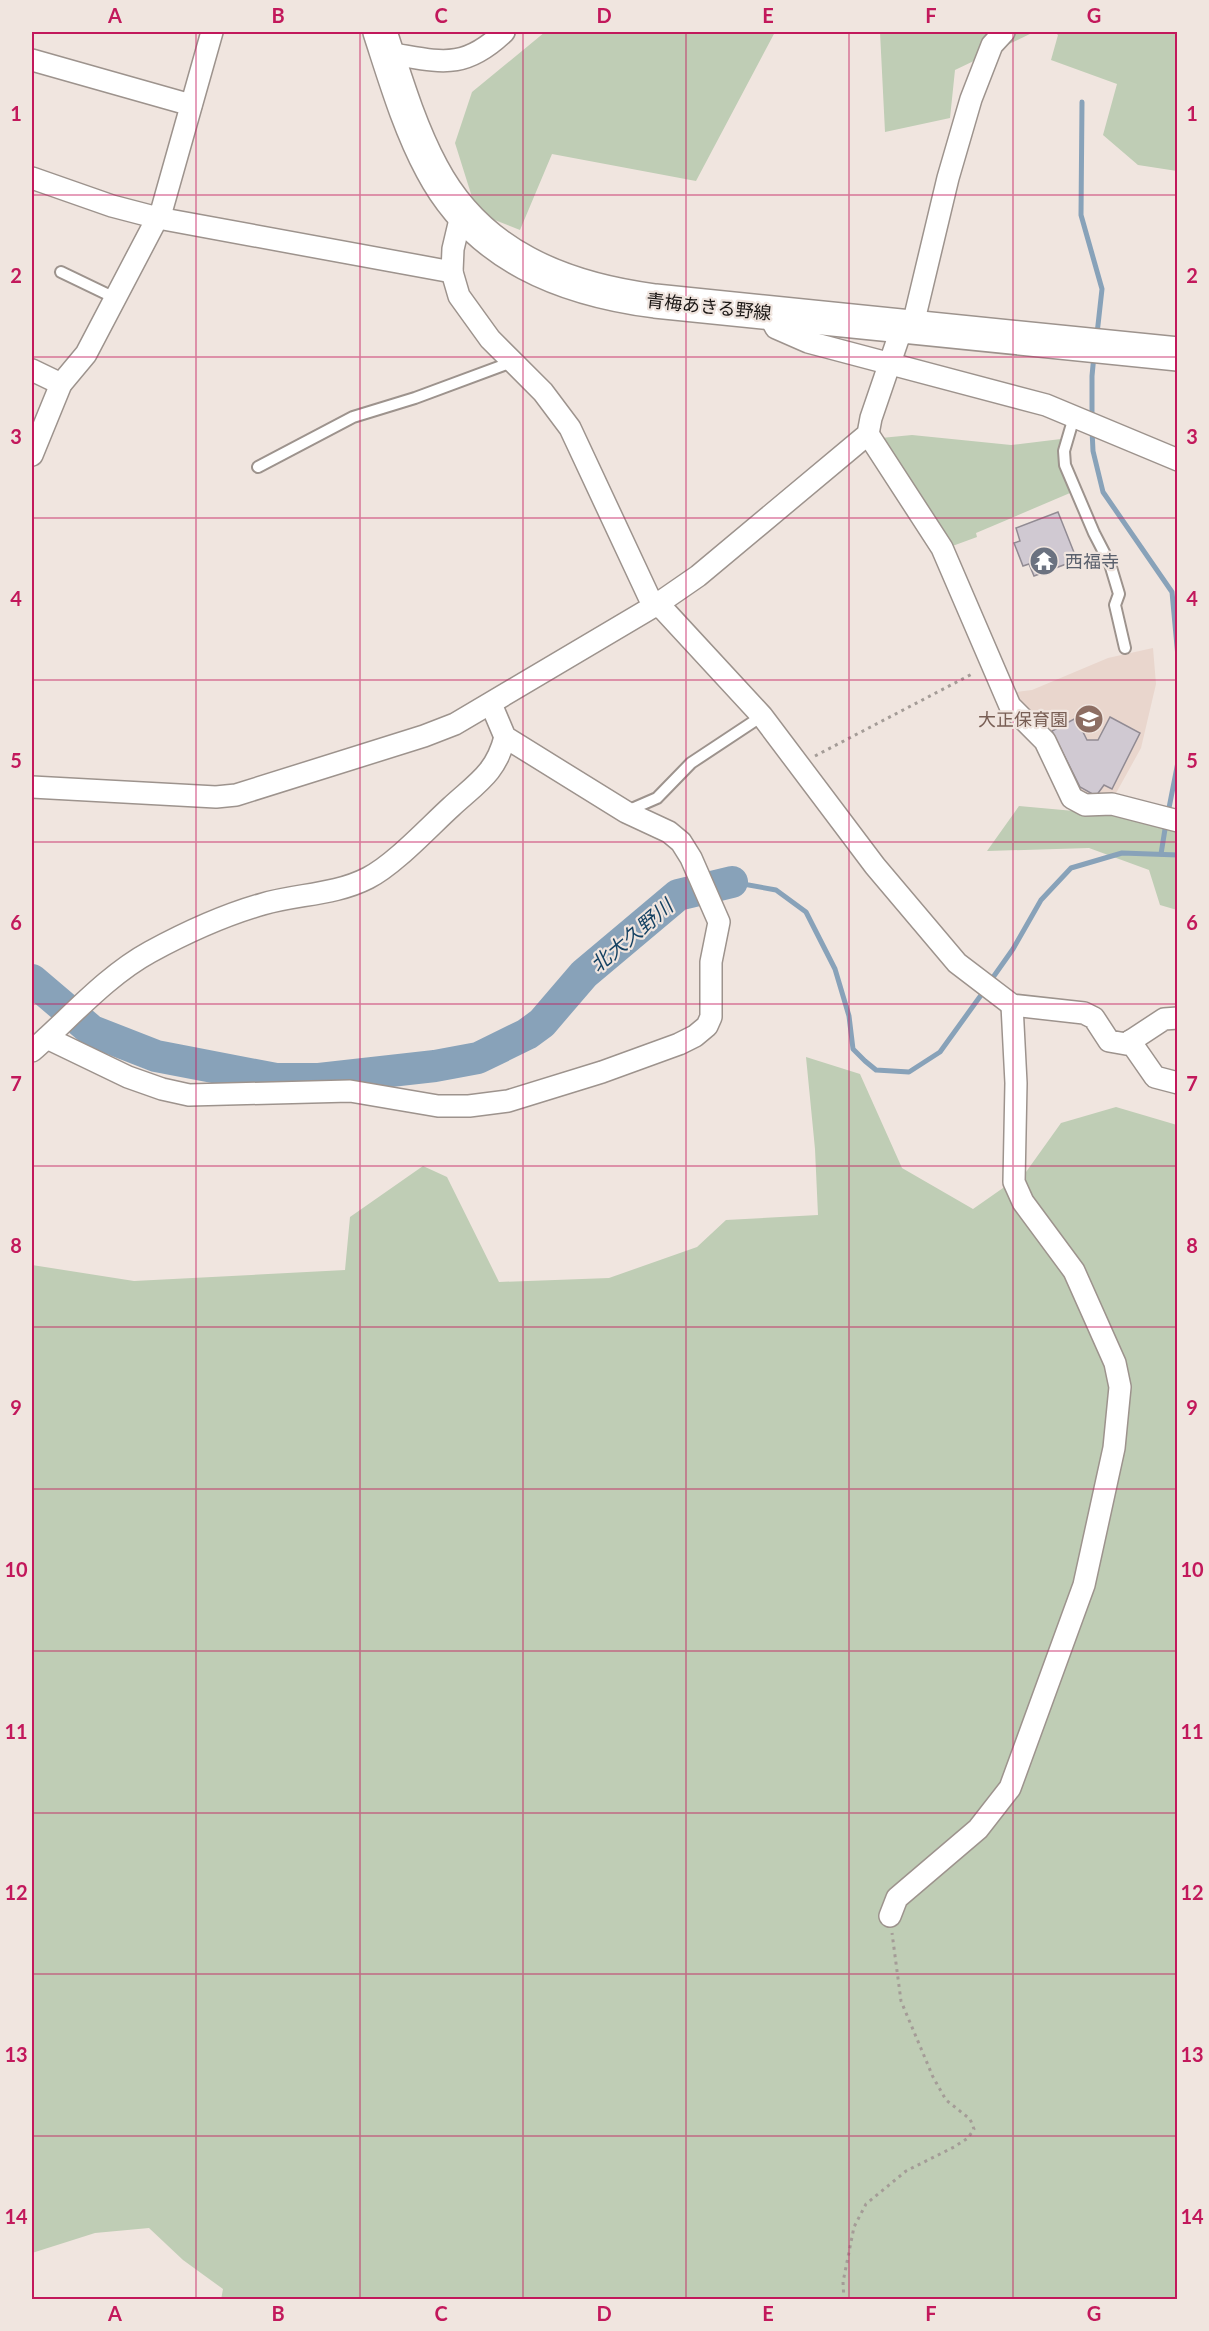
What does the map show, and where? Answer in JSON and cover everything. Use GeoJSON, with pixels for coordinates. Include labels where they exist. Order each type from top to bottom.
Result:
{"type":"FeatureCollection","features":[{"type":"Feature","properties":{"kind":"main road","name":"青梅あきる野線"},"geometry":{"type":"LineString","coordinates":[[384,42],[407,112],[424,153],[441,184],[480,230],[513,255],[546,274],[566,282],[598,292],[632,298],[1178,354]]}},
{"type":"Feature","properties":{"kind":"street"},"geometry":{"type":"LineString","coordinates":[[32,455],[62,384],[86,354],[162,209],[212,32]]}},
{"type":"Feature","properties":{"kind":"street"},"geometry":{"type":"LineString","coordinates":[[384,42],[436,62],[461,60],[479,51],[504,32]]}},
{"type":"Feature","properties":{"kind":"street"},"geometry":{"type":"LineString","coordinates":[[32,787],[216,797],[236,795],[424,736],[455,724],[491,704],[656,605],[698,576],[868,434],[871,418],[898,339],[915,316],[948,178],[971,99],[992,45],[1004,32]]}},
{"type":"Feature","properties":{"kind":"street"},"geometry":{"type":"LineString","coordinates":[[32,60],[191,105]]}},
{"type":"Feature","properties":{"kind":"street"},"geometry":{"type":"LineString","coordinates":[[32,178],[112,206],[158,218],[452,272]]}},
{"type":"Feature","properties":{"kind":"street"},"geometry":{"type":"LineString","coordinates":[[462,211],[453,249],[452,272],[459,296],[490,339],[543,392],[570,428],[649,597],[665,611],[762,716],[875,866],[957,963],[1005,1000],[1084,1013],[1094,1018],[1109,1041],[1126,1044],[1164,1019],[1178,1018]]}},
{"type":"Feature","properties":{"kind":"street"},"geometry":{"type":"LineString","coordinates":[[767,312],[776,328],[808,342],[1046,405],[1178,460]]}},
{"type":"Feature","properties":{"kind":"street"},"geometry":{"type":"LineString","coordinates":[[32,370],[62,384]]}},
{"type":"Feature","properties":{"kind":"street"},"geometry":{"type":"LineString","coordinates":[[868,434],[942,548],[1010,706],[1045,741],[1072,798],[1085,805],[1126,806],[1177,821]]}},
{"type":"Feature","properties":{"kind":"street"},"geometry":{"type":"LineString","coordinates":[[491,704],[505,737],[626,812],[669,832],[681,842],[691,858],[716,910],[719,922],[711,962],[711,1017],[707,1026],[695,1036],[602,1072],[508,1101],[469,1106],[438,1106],[350,1091],[189,1095],[162,1089],[128,1077],[45,1040],[120,972],[150,952],[239,912],[264,904],[333,890],[370,877],[402,852],[490,771],[500,756],[505,737]]}},
{"type":"Feature","properties":{"kind":"street"},"geometry":{"type":"LineString","coordinates":[[890,1916],[897,1898],[978,1828],[1010,1788],[1084,1585],[1114,1448],[1120,1387],[1115,1363],[1074,1271],[1023,1202],[1014,1182],[1016,1083],[1005,1000]]}},
{"type":"Feature","properties":{"kind":"street"},"geometry":{"type":"LineString","coordinates":[[1130,1041],[1155,1077],[1178,1083]]}},
{"type":"Feature","properties":{"kind":"lane"},"geometry":{"type":"LineString","coordinates":[[61,272],[115,298]]}},
{"type":"Feature","properties":{"kind":"lane"},"geometry":{"type":"LineString","coordinates":[[258,467],[353,417],[415,398],[512,362]]}},
{"type":"Feature","properties":{"kind":"lane"},"geometry":{"type":"LineString","coordinates":[[1074,417],[1064,451],[1065,465],[1110,564],[1119,594],[1115,605],[1125,648]]}},
{"type":"Feature","properties":{"kind":"lane"},"geometry":{"type":"LineString","coordinates":[[626,812],[657,798],[691,763],[762,716]]}},
{"type":"Feature","properties":{"kind":"path"},"geometry":{"type":"LineString","coordinates":[[798,765],[992,664]]}},
{"type":"Feature","properties":{"kind":"path"},"geometry":{"type":"LineString","coordinates":[[844,2300],[843,2282],[854,2227],[866,2204],[906,2171],[954,2147],[968,2138],[974,2129],[970,2119],[946,2100],[933,2077],[901,2001],[890,1916]]}},
{"type":"Feature","properties":{"kind":"shaded area","name":"大正保育園"},"geometry":{"type":"Polygon","coordinates":[[[1153,648],[1156,684],[1141,748],[1115,795],[1090,797],[1078,792],[1009,693],[1032,690],[1108,658],[1153,648]]]}},
{"type":"Feature","properties":{"kind":"green space"},"geometry":{"type":"Polygon","coordinates":[[[545,32],[775,32],[696,181],[552,154],[520,230],[477,213],[455,143],[472,92],[545,32]]]}},
{"type":"Feature","properties":{"kind":"green space"},"geometry":{"type":"Polygon","coordinates":[[[880,32],[1034,32],[955,70],[950,118],[885,132],[880,32]]]}},
{"type":"Feature","properties":{"kind":"green space"},"geometry":{"type":"Polygon","coordinates":[[[1055,32],[1177,32],[1177,171],[1138,165],[1103,135],[1117,84],[1051,60],[1058,35],[1055,32]]]}},
{"type":"Feature","properties":{"kind":"green space"},"geometry":{"type":"Polygon","coordinates":[[[912,435],[1011,445],[1061,439],[1061,471],[1070,493],[976,533],[977,537],[947,548],[881,438],[912,435]]]}},
{"type":"Feature","properties":{"kind":"green space"},"geometry":{"type":"Polygon","coordinates":[[[1019,806],[1118,815],[1177,829],[1177,910],[1160,905],[1149,870],[1089,848],[987,851],[1019,806]]]}},
{"type":"Feature","properties":{"kind":"green space"},"geometry":{"type":"Polygon","coordinates":[[[806,1057],[860,1074],[902,1168],[973,1209],[1026,1172],[1061,1123],[1116,1107],[1177,1125],[1177,2299],[221,2300],[223,2289],[183,2260],[149,2228],[95,2233],[32,2253],[32,1265],[134,1281],[345,1270],[350,1217],[423,1166],[447,1177],[499,1282],[609,1278],[697,1247],[726,1220],[818,1215],[815,1149],[806,1057]]]}},
{"type":"Feature","properties":{"kind":"building"},"geometry":{"type":"Polygon","coordinates":[[[1058,512],[1077,560],[1034,576],[1029,564],[1023,566],[1014,543],[1020,541],[1016,528],[1058,512]]]}},
{"type":"Feature","properties":{"kind":"building"},"geometry":{"type":"Polygon","coordinates":[[[1110,717],[1140,733],[1112,789],[1104,785],[1096,796],[1080,787],[1052,731],[1076,718],[1087,740],[1098,740],[1110,717]]]}},
{"type":"Feature","properties":{"kind":"waterway"},"geometry":{"type":"LineString","coordinates":[[1082,102],[1081,215],[1102,289],[1097,334]]}},
{"type":"Feature","properties":{"kind":"waterway"},"geometry":{"type":"LineString","coordinates":[[1092,417],[1094,355]]}},
{"type":"Feature","properties":{"kind":"waterway"},"geometry":{"type":"LineString","coordinates":[[1092,430],[1093,451],[1103,492],[1172,592],[1178,657]]}},
{"type":"Feature","properties":{"kind":"waterway"},"geometry":{"type":"LineString","coordinates":[[1168,813],[1178,762]]}},
{"type":"Feature","properties":{"kind":"waterway"},"geometry":{"type":"LineString","coordinates":[[1161,854],[1166,823]]}},
{"type":"Feature","properties":{"kind":"waterway","name":"北大久野川"},"geometry":{"type":"LineString","coordinates":[[989,983],[1013,949],[1041,900],[1071,868],[1122,853],[1178,855]]}},
{"type":"Feature","properties":{"kind":"waterway","name":"北大久野川"},"geometry":{"type":"LineString","coordinates":[[732,882],[776,890],[806,912],[835,969],[849,1016],[853,1049],[876,1070],[909,1072],[940,1052],[984,991]]}},
{"type":"Feature","properties":{"kind":"waterway","name":"北大久野川"},"geometry":{"type":"LineString","coordinates":[[32,980],[92,1031],[156,1056],[276,1079],[319,1079],[435,1066],[478,1058],[527,1034],[542,1023],[584,974],[678,895],[732,882]]}},
{"type":"Feature","properties":{"kind":"place","name":"西福寺"},"geometry":{"type":"Point","coordinates":[1044,561]}},
{"type":"Feature","properties":{"kind":"place","name":"大正保育園"},"geometry":{"type":"Point","coordinates":[1089,719]}}]}
